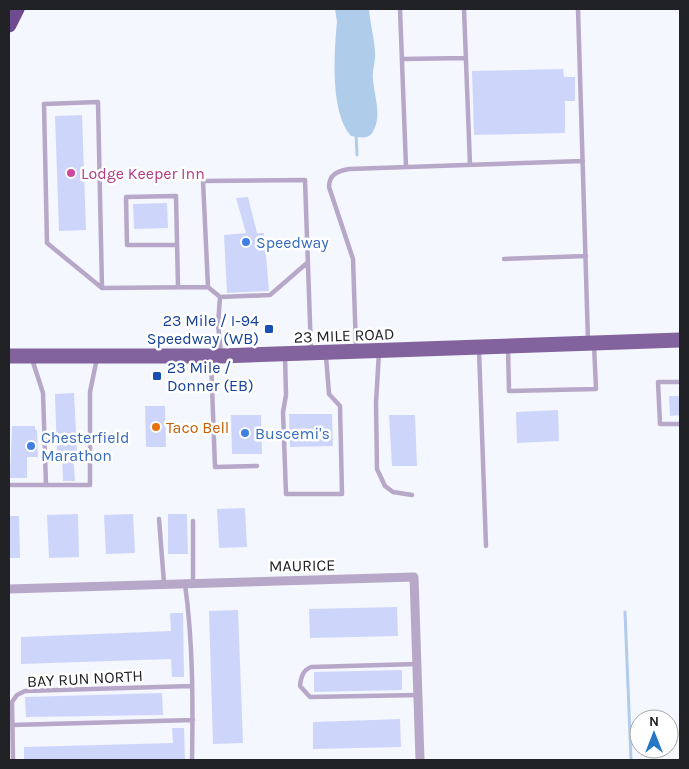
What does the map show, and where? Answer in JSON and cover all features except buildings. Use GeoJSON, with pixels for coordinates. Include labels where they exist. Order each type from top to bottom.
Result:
{"type":"FeatureCollection","features":[{"type":"Feature","properties":{"kind":"highway"},"geometry":{"type":"LineString","coordinates":[[9,25],[17,9]]}},
{"type":"Feature","properties":{"kind":"main road","name":"23 MILE ROAD"},"geometry":{"type":"LineString","coordinates":[[9,356],[216,356],[680,340]]}},
{"type":"Feature","properties":{"kind":"street","name":"MAURICE"},"geometry":{"type":"LineString","coordinates":[[9,589],[414,578],[420,760]]}},
{"type":"Feature","properties":{"kind":"lane"},"geometry":{"type":"LineString","coordinates":[[400,9],[406,167]]}},
{"type":"Feature","properties":{"kind":"lane"},"geometry":{"type":"LineString","coordinates":[[464,9],[470,165]]}},
{"type":"Feature","properties":{"kind":"lane"},"geometry":{"type":"LineString","coordinates":[[507,346],[510,391],[596,389],[591,343],[586,256],[578,9]]}},
{"type":"Feature","properties":{"kind":"lane"},"geometry":{"type":"LineString","coordinates":[[402,59],[466,58]]}},
{"type":"Feature","properties":{"kind":"lane"},"geometry":{"type":"LineString","coordinates":[[102,288],[98,102],[44,104],[47,243],[102,288],[208,287],[220,297],[270,295],[307,263]]}},
{"type":"Feature","properties":{"kind":"lane"},"geometry":{"type":"LineString","coordinates":[[356,352],[353,259],[329,182],[336,172],[342,170],[406,167],[583,161]]}},
{"type":"Feature","properties":{"kind":"lane"},"geometry":{"type":"LineString","coordinates":[[208,287],[203,181],[305,180],[307,263],[319,353],[329,394],[340,406],[342,494],[286,494],[282,412],[286,395],[285,354]]}},
{"type":"Feature","properties":{"kind":"lane"},"geometry":{"type":"LineString","coordinates":[[177,244],[128,245],[126,197],[176,196],[178,287]]}},
{"type":"Feature","properties":{"kind":"lane"},"geometry":{"type":"LineString","coordinates":[[504,259],[586,256]]}},
{"type":"Feature","properties":{"kind":"lane"},"geometry":{"type":"LineString","coordinates":[[220,297],[216,356],[215,467],[257,466]]}},
{"type":"Feature","properties":{"kind":"lane"},"geometry":{"type":"LineString","coordinates":[[479,347],[486,546]]}},
{"type":"Feature","properties":{"kind":"lane"},"geometry":{"type":"LineString","coordinates":[[379,351],[376,404],[377,469],[380,477],[389,489],[403,495],[412,495]]}},
{"type":"Feature","properties":{"kind":"lane"},"geometry":{"type":"LineString","coordinates":[[31,356],[43,393],[46,486]]}},
{"type":"Feature","properties":{"kind":"lane"},"geometry":{"type":"LineString","coordinates":[[9,485],[90,486],[90,392],[97,356]]}},
{"type":"Feature","properties":{"kind":"lane"},"geometry":{"type":"LineString","coordinates":[[680,382],[658,382],[660,424],[680,424]]}},
{"type":"Feature","properties":{"kind":"lane"},"geometry":{"type":"LineString","coordinates":[[159,519],[164,584]]}},
{"type":"Feature","properties":{"kind":"lane"},"geometry":{"type":"LineString","coordinates":[[192,521],[189,583],[193,720],[192,760]]}},
{"type":"Feature","properties":{"kind":"lane"},"geometry":{"type":"LineString","coordinates":[[417,664],[311,667],[303,673],[300,686],[310,697],[418,695]]}},
{"type":"Feature","properties":{"kind":"lane","name":"BAY RUN NORTH"},"geometry":{"type":"LineString","coordinates":[[13,760],[12,702],[17,695],[25,691],[191,686]]}},
{"type":"Feature","properties":{"kind":"lane"},"geometry":{"type":"LineString","coordinates":[[12,725],[193,720]]}},
{"type":"Feature","properties":{"kind":"water"},"geometry":{"type":"Polygon","coordinates":[[[335,9],[369,9],[375,51],[373,76],[377,120],[372,133],[365,137],[351,136],[344,126],[340,113],[335,82],[337,22],[335,9]]]}},
{"type":"Feature","properties":{"kind":"waterway"},"geometry":{"type":"LineString","coordinates":[[356,134],[357,155]]}},
{"type":"Feature","properties":{"kind":"waterway"},"geometry":{"type":"LineString","coordinates":[[625,612],[631,760]]}},
{"type":"Feature","properties":{"kind":"place","name":"Lodge Keeper Inn"},"geometry":{"type":"Point","coordinates":[71,173]}},
{"type":"Feature","properties":{"kind":"place","name":"Speedway"},"geometry":{"type":"Point","coordinates":[246,242]}},
{"type":"Feature","properties":{"kind":"place","name":"23 Mile / I-94 Speedway (WB)"},"geometry":{"type":"Point","coordinates":[269,329]}},
{"type":"Feature","properties":{"kind":"place","name":"23 Mile / Donner (EB)"},"geometry":{"type":"Point","coordinates":[157,376]}},
{"type":"Feature","properties":{"kind":"place","name":"Taco Bell"},"geometry":{"type":"Point","coordinates":[156,427]}},
{"type":"Feature","properties":{"kind":"place","name":"Buscemi's"},"geometry":{"type":"Point","coordinates":[245,433]}},
{"type":"Feature","properties":{"kind":"place","name":"Chesterfield Marathon"},"geometry":{"type":"Point","coordinates":[31,446]}}]}
